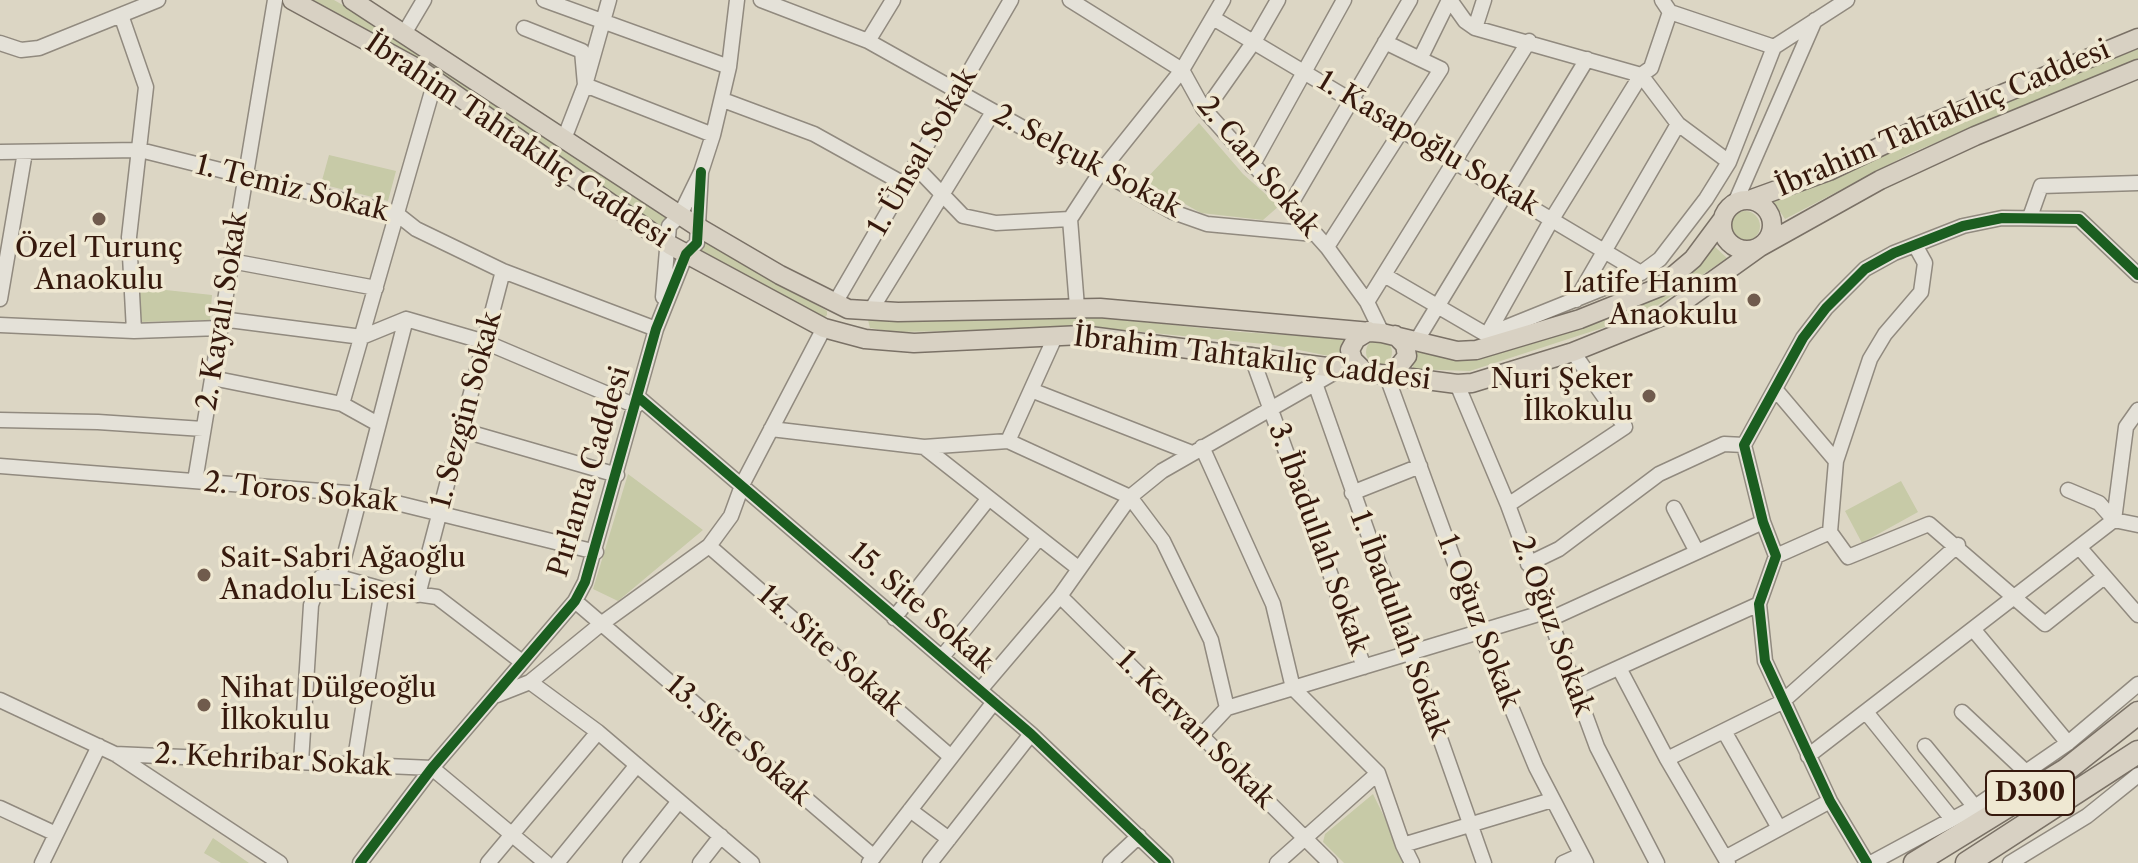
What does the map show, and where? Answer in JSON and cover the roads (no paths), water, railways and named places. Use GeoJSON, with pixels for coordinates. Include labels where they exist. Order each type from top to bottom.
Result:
{"type":"FeatureCollection","features":[{"type":"Feature","properties":{"kind":"highway","name":"D300"},"geometry":{"type":"LineString","coordinates":[[1915,863],[2066,770],[2138,713]]}},
{"type":"Feature","properties":{"kind":"highway","name":"D300"},"geometry":{"type":"LineString","coordinates":[[1967,863],[2138,752]]}},
{"type":"Feature","properties":{"kind":"main road","name":"İbrahim Tahtakılıç Caddesi"},"geometry":{"type":"LineString","coordinates":[[292,0],[388,50],[678,249],[824,328],[865,339],[914,343],[1082,335],[1457,384],[1472,383],[1573,352],[1665,315],[1760,247],[1880,180],[1975,136],[2138,69]]}},
{"type":"Feature","properties":{"kind":"main road","name":"İbrahim Tahtakılıç Caddesi"},"geometry":{"type":"LineString","coordinates":[[352,0],[698,227],[848,309],[898,312],[1077,307],[1382,333],[1457,351],[1580,319],[1660,287],[1693,259],[1722,220]]}},
{"type":"Feature","properties":{"kind":"main road","name":"İbrahim Tahtakılıç Caddesi"},"geometry":{"type":"LineString","coordinates":[[1742,202],[1829,171],[1915,130],[2138,38]]}},
{"type":"Feature","properties":{"kind":"main road"},"geometry":{"type":"LineString","coordinates":[[1742,202],[1762,205],[1770,216],[1769,236],[1760,247],[1743,250],[1735,247],[1724,235],[1722,220],[1742,202]]}},
{"type":"Feature","properties":{"kind":"main road"},"geometry":{"type":"LineString","coordinates":[[824,328],[835,303]]}},
{"type":"Feature","properties":{"kind":"main road"},"geometry":{"type":"LineString","coordinates":[[1364,371],[1353,360],[1350,350],[1356,339],[1382,333],[1405,345],[1407,356],[1389,375]]}},
{"type":"Feature","properties":{"kind":"street","name":"2. Kayalı Sokak"},"geometry":{"type":"LineString","coordinates":[[195,481],[275,0]]}},
{"type":"Feature","properties":{"kind":"street"},"geometry":{"type":"LineString","coordinates":[[405,32],[424,0]]}},
{"type":"Feature","properties":{"kind":"street"},"geometry":{"type":"LineString","coordinates":[[544,0],[729,67]]}},
{"type":"Feature","properties":{"kind":"street"},"geometry":{"type":"LineString","coordinates":[[564,139],[585,85],[601,19],[609,0]]}},
{"type":"Feature","properties":{"kind":"street","name":"Pırlanta Caddesi"},"geometry":{"type":"LineString","coordinates":[[360,863],[432,768],[575,601],[596,552],[678,249],[669,226],[680,215],[701,172],[723,100],[737,0]]}},
{"type":"Feature","properties":{"kind":"street","name":"2. Selçuk Sokak"},"geometry":{"type":"LineString","coordinates":[[761,0],[868,41],[1173,212],[1207,224],[1314,234]]}},
{"type":"Feature","properties":{"kind":"street"},"geometry":{"type":"LineString","coordinates":[[868,41],[893,0]]}},
{"type":"Feature","properties":{"kind":"street","name":"1. Ünsal Sokak"},"geometry":{"type":"LineString","coordinates":[[835,303],[1011,0]]}},
{"type":"Feature","properties":{"kind":"street","name":"2. Can Sokak"},"geometry":{"type":"LineString","coordinates":[[1070,0],[1182,70],[1203,108],[1327,247],[1367,302],[1382,333]]}},
{"type":"Feature","properties":{"kind":"street"},"geometry":{"type":"LineString","coordinates":[[1095,15],[1104,0]]}},
{"type":"Feature","properties":{"kind":"street"},"geometry":{"type":"LineString","coordinates":[[1077,307],[1070,219],[1102,170],[1182,70],[1223,0]]}},
{"type":"Feature","properties":{"kind":"street"},"geometry":{"type":"LineString","coordinates":[[1203,108],[1210,104],[1255,40],[1278,0]]}},
{"type":"Feature","properties":{"kind":"street"},"geometry":{"type":"LineString","coordinates":[[1252,166],[1344,0]]}},
{"type":"Feature","properties":{"kind":"street"},"geometry":{"type":"LineString","coordinates":[[1289,207],[1410,0]]}},
{"type":"Feature","properties":{"kind":"street"},"geometry":{"type":"LineString","coordinates":[[1420,59],[1450,0],[1465,21],[1475,28],[1641,75],[1678,124],[1729,162]]}},
{"type":"Feature","properties":{"kind":"street"},"geometry":{"type":"LineString","coordinates":[[1475,28],[1484,0]]}},
{"type":"Feature","properties":{"kind":"street"},"geometry":{"type":"LineString","coordinates":[[1487,341],[1641,273],[1660,259],[1706,199],[1729,162],[1774,47],[1847,0]]}},
{"type":"Feature","properties":{"kind":"street"},"geometry":{"type":"LineString","coordinates":[[0,43],[21,50],[39,48],[153,1]]}},
{"type":"Feature","properties":{"kind":"street"},"geometry":{"type":"LineString","coordinates":[[1487,341],[1552,219],[1641,75],[1651,68],[1666,6],[1774,47]]}},
{"type":"Feature","properties":{"kind":"street"},"geometry":{"type":"LineString","coordinates":[[121,15],[146,87],[129,237],[134,331]]}},
{"type":"Feature","properties":{"kind":"street","name":"1. Kasapoğlu Sokak"},"geometry":{"type":"LineString","coordinates":[[1213,18],[1255,40],[1641,273]]}},
{"type":"Feature","properties":{"kind":"street"},"geometry":{"type":"LineString","coordinates":[[1742,202],[1815,20]]}},
{"type":"Feature","properties":{"kind":"street"},"geometry":{"type":"LineString","coordinates":[[524,28],[582,51],[585,85]]}},
{"type":"Feature","properties":{"kind":"street"},"geometry":{"type":"LineString","coordinates":[[1367,302],[1529,41]]}},
{"type":"Feature","properties":{"kind":"street"},"geometry":{"type":"LineString","coordinates":[[1327,247],[1441,69],[1385,42]]}},
{"type":"Feature","properties":{"kind":"street"},"geometry":{"type":"LineString","coordinates":[[1417,340],[1587,59]]}},
{"type":"Feature","properties":{"kind":"street"},"geometry":{"type":"LineString","coordinates":[[342,404],[435,81]]}},
{"type":"Feature","properties":{"kind":"street"},"geometry":{"type":"LineString","coordinates":[[585,85],[713,135]]}},
{"type":"Feature","properties":{"kind":"street"},"geometry":{"type":"LineString","coordinates":[[723,100],[814,134],[904,184]]}},
{"type":"Feature","properties":{"kind":"street"},"geometry":{"type":"LineString","coordinates":[[871,310],[993,112]]}},
{"type":"Feature","properties":{"kind":"street"},"geometry":{"type":"LineString","coordinates":[[1576,300],[1678,124]]}},
{"type":"Feature","properties":{"kind":"street","name":"1. Temiz Sokak"},"geometry":{"type":"LineString","coordinates":[[0,152],[140,150],[397,214],[416,229],[503,271],[658,323]]}},
{"type":"Feature","properties":{"kind":"street"},"geometry":{"type":"LineString","coordinates":[[0,299],[25,152]]}},
{"type":"Feature","properties":{"kind":"street"},"geometry":{"type":"LineString","coordinates":[[915,166],[963,216],[996,223],[1070,219]]}},
{"type":"Feature","properties":{"kind":"street","name":"Pırlanta Caddesi"},"geometry":{"type":"LineString","coordinates":[[678,249],[697,243],[701,172]]}},
{"type":"Feature","properties":{"kind":"street"},"geometry":{"type":"LineString","coordinates":[[2030,217],[2041,186],[2138,183]]}},
{"type":"Feature","properties":{"kind":"street"},"geometry":{"type":"LineString","coordinates":[[2138,275],[2079,219],[2002,218],[1963,226],[1915,245],[1865,269],[1826,308],[1803,338],[1744,445],[1763,522],[1776,556],[1759,604],[1765,661],[1830,801],[1869,863],[1975,807],[2068,743],[2138,684]]}},
{"type":"Feature","properties":{"kind":"street"},"geometry":{"type":"LineString","coordinates":[[1915,245],[1925,263],[1921,292],[1885,334],[1870,359],[1836,461],[1830,532],[1848,557],[1929,524],[1958,545],[2045,624],[2104,577]]}},
{"type":"Feature","properties":{"kind":"street"},"geometry":{"type":"LineString","coordinates":[[231,261],[376,288]]}},
{"type":"Feature","properties":{"kind":"street","name":"1. Sezgin Sokak"},"geometry":{"type":"LineString","coordinates":[[418,595],[503,271]]}},
{"type":"Feature","properties":{"kind":"street"},"geometry":{"type":"LineString","coordinates":[[1384,275],[1437,306],[1487,341]]}},
{"type":"Feature","properties":{"kind":"street"},"geometry":{"type":"LineString","coordinates":[[0,325],[134,331],[220,328],[229,320],[362,337],[406,319]]}},
{"type":"Feature","properties":{"kind":"street"},"geometry":{"type":"LineString","coordinates":[[339,577],[406,319]]}},
{"type":"Feature","properties":{"kind":"street","name":"15. Site Sokak"},"geometry":{"type":"LineString","coordinates":[[406,319],[485,342],[637,401],[743,483],[894,618],[1031,734],[1166,863]]}},
{"type":"Feature","properties":{"kind":"street"},"geometry":{"type":"LineString","coordinates":[[492,697],[530,682],[601,624],[709,546],[731,516],[743,483],[824,328]]}},
{"type":"Feature","properties":{"kind":"street"},"geometry":{"type":"LineString","coordinates":[[1008,441],[1055,337]]}},
{"type":"Feature","properties":{"kind":"street"},"geometry":{"type":"LineString","coordinates":[[1508,505],[1625,427],[1573,352]]}},
{"type":"Feature","properties":{"kind":"street","name":"3. İbadullah Sokak"},"geometry":{"type":"LineString","coordinates":[[1251,355],[1364,667]]}},
{"type":"Feature","properties":{"kind":"street"},"geometry":{"type":"LineString","coordinates":[[980,690],[1060,596],[1130,497],[1197,450],[1272,411],[1344,367]]}},
{"type":"Feature","properties":{"kind":"street","name":"1. Oğuz Sokak"},"geometry":{"type":"LineString","coordinates":[[1389,375],[1480,632],[1552,800],[1584,859]]}},
{"type":"Feature","properties":{"kind":"street"},"geometry":{"type":"LineString","coordinates":[[212,378],[342,404],[378,424]]}},
{"type":"Feature","properties":{"kind":"street","name":"2. Oğuz Sokak"},"geometry":{"type":"LineString","coordinates":[[1457,384],[1508,505],[1597,747],[1657,863]]}},
{"type":"Feature","properties":{"kind":"street","name":"1. İbadullah Sokak"},"geometry":{"type":"LineString","coordinates":[[1316,386],[1484,863]]}},
{"type":"Feature","properties":{"kind":"street"},"geometry":{"type":"LineString","coordinates":[[1775,389],[1836,461]]}},
{"type":"Feature","properties":{"kind":"street"},"geometry":{"type":"LineString","coordinates":[[1031,390],[1197,450],[1273,604],[1293,688],[1378,773],[1412,863]]}},
{"type":"Feature","properties":{"kind":"street"},"geometry":{"type":"LineString","coordinates":[[1808,756],[2114,520],[2126,427],[2138,410]]}},
{"type":"Feature","properties":{"kind":"street"},"geometry":{"type":"LineString","coordinates":[[0,420],[203,429]]}},
{"type":"Feature","properties":{"kind":"street"},"geometry":{"type":"LineString","coordinates":[[771,429],[924,447],[1008,441],[1130,497],[1163,541],[1211,640],[1227,708]]}},
{"type":"Feature","properties":{"kind":"street"},"geometry":{"type":"LineString","coordinates":[[461,430],[617,475]]}},
{"type":"Feature","properties":{"kind":"street"},"geometry":{"type":"LineString","coordinates":[[1528,564],[1559,549],[1659,474],[1724,444],[1744,445]]}},
{"type":"Feature","properties":{"kind":"street"},"geometry":{"type":"LineString","coordinates":[[924,447],[1078,568]]}},
{"type":"Feature","properties":{"kind":"street","name":"2. Toros Sokak"},"geometry":{"type":"LineString","coordinates":[[0,466],[360,494],[596,552]]}},
{"type":"Feature","properties":{"kind":"street"},"geometry":{"type":"LineString","coordinates":[[1352,493],[1420,466]]}},
{"type":"Feature","properties":{"kind":"street"},"geometry":{"type":"LineString","coordinates":[[2068,490],[2099,503],[2114,520],[2138,525]]}},
{"type":"Feature","properties":{"kind":"street"},"geometry":{"type":"LineString","coordinates":[[894,618],[989,498]]}},
{"type":"Feature","properties":{"kind":"street"},"geometry":{"type":"LineString","coordinates":[[1674,508],[1697,552]]}},
{"type":"Feature","properties":{"kind":"street"},"geometry":{"type":"LineString","coordinates":[[1200,737],[1227,708],[1480,632],[1547,616],[1763,522]]}},
{"type":"Feature","properties":{"kind":"street"},"geometry":{"type":"LineString","coordinates":[[1776,556],[1830,532]]}},
{"type":"Feature","properties":{"kind":"street"},"geometry":{"type":"LineString","coordinates":[[942,657],[1039,538]]}},
{"type":"Feature","properties":{"kind":"street"},"geometry":{"type":"LineString","coordinates":[[1667,759],[1782,702],[1958,545]]}},
{"type":"Feature","properties":{"kind":"street","name":"14. Site Sokak"},"geometry":{"type":"LineString","coordinates":[[709,546],[951,757]]}},
{"type":"Feature","properties":{"kind":"street"},"geometry":{"type":"LineString","coordinates":[[2079,547],[2138,615]]}},
{"type":"Feature","properties":{"kind":"street"},"geometry":{"type":"LineString","coordinates":[[301,762],[311,605],[321,577],[339,577],[382,589],[437,597],[522,662]]}},
{"type":"Feature","properties":{"kind":"street"},"geometry":{"type":"LineString","coordinates":[[354,765],[382,589]]}},
{"type":"Feature","properties":{"kind":"street","name":"1. Kervan Sokak"},"geometry":{"type":"LineString","coordinates":[[1060,596],[1330,863]]}},
{"type":"Feature","properties":{"kind":"street","name":"13. Site Sokak"},"geometry":{"type":"LineString","coordinates":[[575,601],[871,860]]}},
{"type":"Feature","properties":{"kind":"street"},"geometry":{"type":"LineString","coordinates":[[1574,688],[1759,604]]}},
{"type":"Feature","properties":{"kind":"street"},"geometry":{"type":"LineString","coordinates":[[1973,629],[2068,743]]}},
{"type":"Feature","properties":{"kind":"street"},"geometry":{"type":"LineString","coordinates":[[1619,668],[1726,861],[1830,801]]}},
{"type":"Feature","properties":{"kind":"street"},"geometry":{"type":"LineString","coordinates":[[530,682],[598,732],[752,863]]}},
{"type":"Feature","properties":{"kind":"street"},"geometry":{"type":"LineString","coordinates":[[0,700],[115,754],[280,863]]}},
{"type":"Feature","properties":{"kind":"street"},"geometry":{"type":"LineString","coordinates":[[871,860],[994,702]]}},
{"type":"Feature","properties":{"kind":"street"},"geometry":{"type":"LineString","coordinates":[[1866,712],[1952,819]]}},
{"type":"Feature","properties":{"kind":"street"},"geometry":{"type":"LineString","coordinates":[[1962,712],[2026,772]]}},
{"type":"Feature","properties":{"kind":"street"},"geometry":{"type":"LineString","coordinates":[[1724,731],[1779,828]]}},
{"type":"Feature","properties":{"kind":"street"},"geometry":{"type":"LineString","coordinates":[[488,863],[598,732]]}},
{"type":"Feature","properties":{"kind":"street"},"geometry":{"type":"LineString","coordinates":[[930,863],[1031,734]]}},
{"type":"Feature","properties":{"kind":"street"},"geometry":{"type":"LineString","coordinates":[[42,863],[99,746]]}},
{"type":"Feature","properties":{"kind":"street"},"geometry":{"type":"LineString","coordinates":[[1925,746],[1975,807]]}},
{"type":"Feature","properties":{"kind":"street","name":"2. Kehribar Sokak"},"geometry":{"type":"LineString","coordinates":[[115,754],[432,768]]}},
{"type":"Feature","properties":{"kind":"street"},"geometry":{"type":"LineString","coordinates":[[160,782],[161,766],[174,756]]}},
{"type":"Feature","properties":{"kind":"street"},"geometry":{"type":"LineString","coordinates":[[557,863],[637,765]]}},
{"type":"Feature","properties":{"kind":"street"},"geometry":{"type":"LineString","coordinates":[[432,768],[546,863]]}},
{"type":"Feature","properties":{"kind":"street"},"geometry":{"type":"LineString","coordinates":[[1277,863],[1378,773]]}},
{"type":"Feature","properties":{"kind":"street"},"geometry":{"type":"LineString","coordinates":[[2010,863],[2087,816],[2138,775]]}},
{"type":"Feature","properties":{"kind":"street"},"geometry":{"type":"LineString","coordinates":[[1403,845],[1552,800]]}},
{"type":"Feature","properties":{"kind":"street"},"geometry":{"type":"LineString","coordinates":[[630,863],[679,801]]}},
{"type":"Feature","properties":{"kind":"street"},"geometry":{"type":"LineString","coordinates":[[0,808],[56,834]]}},
{"type":"Feature","properties":{"kind":"street"},"geometry":{"type":"LineString","coordinates":[[910,810],[949,839]]}},
{"type":"Feature","properties":{"kind":"street"},"geometry":{"type":"LineString","coordinates":[[700,863],[721,836]]}},
{"type":"Feature","properties":{"kind":"street"},"geometry":{"type":"LineString","coordinates":[[1110,863],[1139,836]]}},
{"type":"Feature","properties":{"kind":"street"},"geometry":{"type":"LineString","coordinates":[[1563,863],[1584,859]]}},
{"type":"Feature","properties":{"kind":"place","name":"Özel Turunç Anaokulu"},"geometry":{"type":"Point","coordinates":[99,219]}},
{"type":"Feature","properties":{"kind":"place","name":"Latife Hanım Anaokulu"},"geometry":{"type":"Point","coordinates":[1754,300]}},
{"type":"Feature","properties":{"kind":"place","name":"Nuri Şeker İlkokulu"},"geometry":{"type":"Point","coordinates":[1649,396]}},
{"type":"Feature","properties":{"kind":"place","name":"Sait-Sabri Ağaoğlu Anadolu Lisesi"},"geometry":{"type":"Point","coordinates":[204,575]}},
{"type":"Feature","properties":{"kind":"place","name":"Nihat Dülgeoğlu İlkokulu"},"geometry":{"type":"Point","coordinates":[204,705]}}]}
